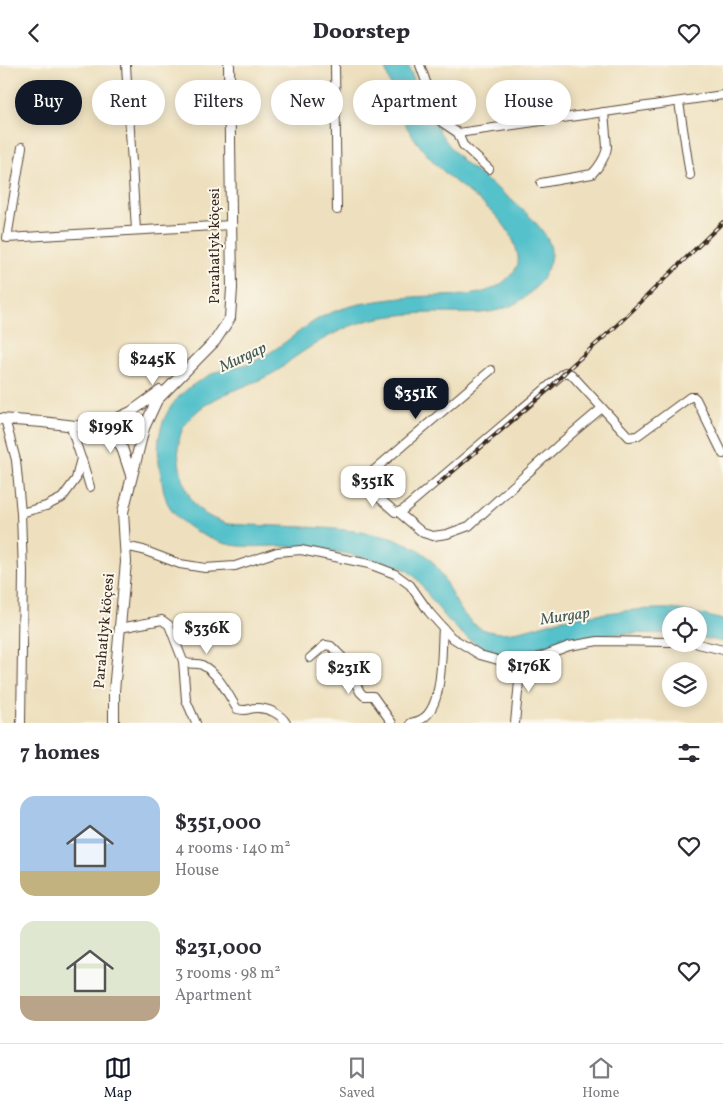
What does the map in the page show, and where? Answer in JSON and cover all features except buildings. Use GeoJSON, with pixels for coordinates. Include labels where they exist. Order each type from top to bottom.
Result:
{"type":"FeatureCollection","features":[{"type":"Feature","properties":{"kind":"main road","name":"Parahatlyk köçesi"},"geometry":{"type":"LineString","coordinates":[[114,723],[114,691],[126,562],[123,512],[142,434],[157,400],[214,341],[230,318],[232,288],[229,65]]}},
{"type":"Feature","properties":{"kind":"main road"},"geometry":{"type":"LineString","coordinates":[[96,428],[131,412],[177,378]]}},
{"type":"Feature","properties":{"kind":"main road"},"geometry":{"type":"LineString","coordinates":[[3,419],[142,434]]}},
{"type":"Feature","properties":{"kind":"main road"},"geometry":{"type":"LineString","coordinates":[[96,428],[121,445],[131,476]]}},
{"type":"Feature","properties":{"kind":"street"},"geometry":{"type":"LineString","coordinates":[[126,65],[136,230]]}},
{"type":"Feature","properties":{"kind":"street"},"geometry":{"type":"LineString","coordinates":[[335,65],[337,210]]}},
{"type":"Feature","properties":{"kind":"street"},"geometry":{"type":"LineString","coordinates":[[420,65],[440,121],[458,133],[463,145],[489,169]]}},
{"type":"Feature","properties":{"kind":"street"},"geometry":{"type":"LineString","coordinates":[[458,133],[723,95]]}},
{"type":"Feature","properties":{"kind":"street"},"geometry":{"type":"LineString","coordinates":[[679,102],[690,175]]}},
{"type":"Feature","properties":{"kind":"street"},"geometry":{"type":"LineString","coordinates":[[541,183],[592,174],[595,171],[607,147],[604,112]]}},
{"type":"Feature","properties":{"kind":"street"},"geometry":{"type":"LineString","coordinates":[[22,147],[8,238],[231,225]]}},
{"type":"Feature","properties":{"kind":"street"},"geometry":{"type":"LineString","coordinates":[[491,369],[366,477],[367,487],[394,512],[398,512],[423,533],[433,537],[468,526],[602,408]]}},
{"type":"Feature","properties":{"kind":"street"},"geometry":{"type":"LineString","coordinates":[[398,512],[403,510],[565,372],[571,374],[629,437],[633,437],[690,397],[694,397],[723,454]]}},
{"type":"Feature","properties":{"kind":"street"},"geometry":{"type":"LineString","coordinates":[[3,419],[16,460],[21,513],[23,572],[21,723]]}},
{"type":"Feature","properties":{"kind":"street"},"geometry":{"type":"LineString","coordinates":[[70,425],[90,487]]}},
{"type":"Feature","properties":{"kind":"street"},"geometry":{"type":"LineString","coordinates":[[21,513],[46,506],[62,498],[76,479],[82,458]]}},
{"type":"Feature","properties":{"kind":"street"},"geometry":{"type":"LineString","coordinates":[[125,546],[180,564],[205,568],[235,566],[277,552],[301,550],[368,565],[395,574],[410,585],[429,612],[451,637],[480,655],[512,664],[569,646],[598,641],[662,642]]}},
{"type":"Feature","properties":{"kind":"street"},"geometry":{"type":"LineString","coordinates":[[120,628],[162,620],[169,625],[183,661],[186,700],[196,723]]}},
{"type":"Feature","properties":{"kind":"street"},"geometry":{"type":"LineString","coordinates":[[411,723],[427,715],[440,686],[443,628]]}},
{"type":"Feature","properties":{"kind":"street"},"geometry":{"type":"LineString","coordinates":[[310,658],[325,645],[331,646],[343,657],[360,692],[364,696],[374,696],[392,723]]}},
{"type":"Feature","properties":{"kind":"street"},"geometry":{"type":"LineString","coordinates":[[707,646],[723,650]]}},
{"type":"Feature","properties":{"kind":"street"},"geometry":{"type":"LineString","coordinates":[[183,661],[187,664],[201,665],[209,671],[221,683],[237,709],[246,711],[255,708],[265,708],[282,717],[286,723]]}},
{"type":"Feature","properties":{"kind":"street"},"geometry":{"type":"LineString","coordinates":[[515,723],[521,661]]}},
{"type":"Feature","properties":{"kind":"water"},"geometry":{"type":"Polygon","coordinates":[[[384,65],[408,65],[414,80],[389,80],[384,65]]]}},
{"type":"Feature","properties":{"kind":"water"},"geometry":{"type":"Polygon","coordinates":[[[405,125],[436,125],[460,158],[514,202],[541,229],[549,242],[551,254],[542,279],[523,299],[508,307],[491,312],[389,316],[352,325],[321,340],[268,376],[216,398],[194,414],[185,425],[180,438],[178,452],[180,466],[190,496],[204,513],[228,524],[303,527],[361,532],[387,537],[410,545],[427,556],[435,565],[460,609],[468,618],[477,626],[488,631],[498,633],[519,631],[569,618],[662,609],[662,633],[598,636],[523,653],[502,654],[482,647],[456,628],[408,571],[393,565],[344,553],[302,547],[257,547],[225,544],[209,538],[188,526],[176,515],[167,502],[160,470],[159,437],[168,411],[177,399],[201,380],[216,372],[248,364],[261,358],[313,322],[331,313],[352,306],[383,300],[465,295],[490,290],[506,280],[517,266],[518,257],[515,245],[502,223],[494,213],[439,167],[421,148],[405,125]]]}},
{"type":"Feature","properties":{"kind":"water"},"geometry":{"type":"Polygon","coordinates":[[[707,616],[723,620],[723,642],[707,639],[707,616]]]}},
{"type":"Feature","properties":{"kind":"railway"},"geometry":{"type":"LineString","coordinates":[[438,484],[550,388],[723,222]]}},
{"type":"Feature","properties":{"kind":"water label","name":"Murgap"},"geometry":{"type":"Point","coordinates":[243,358]}},
{"type":"Feature","properties":{"kind":"water label","name":"Murgap"},"geometry":{"type":"Point","coordinates":[565,617]}}]}
